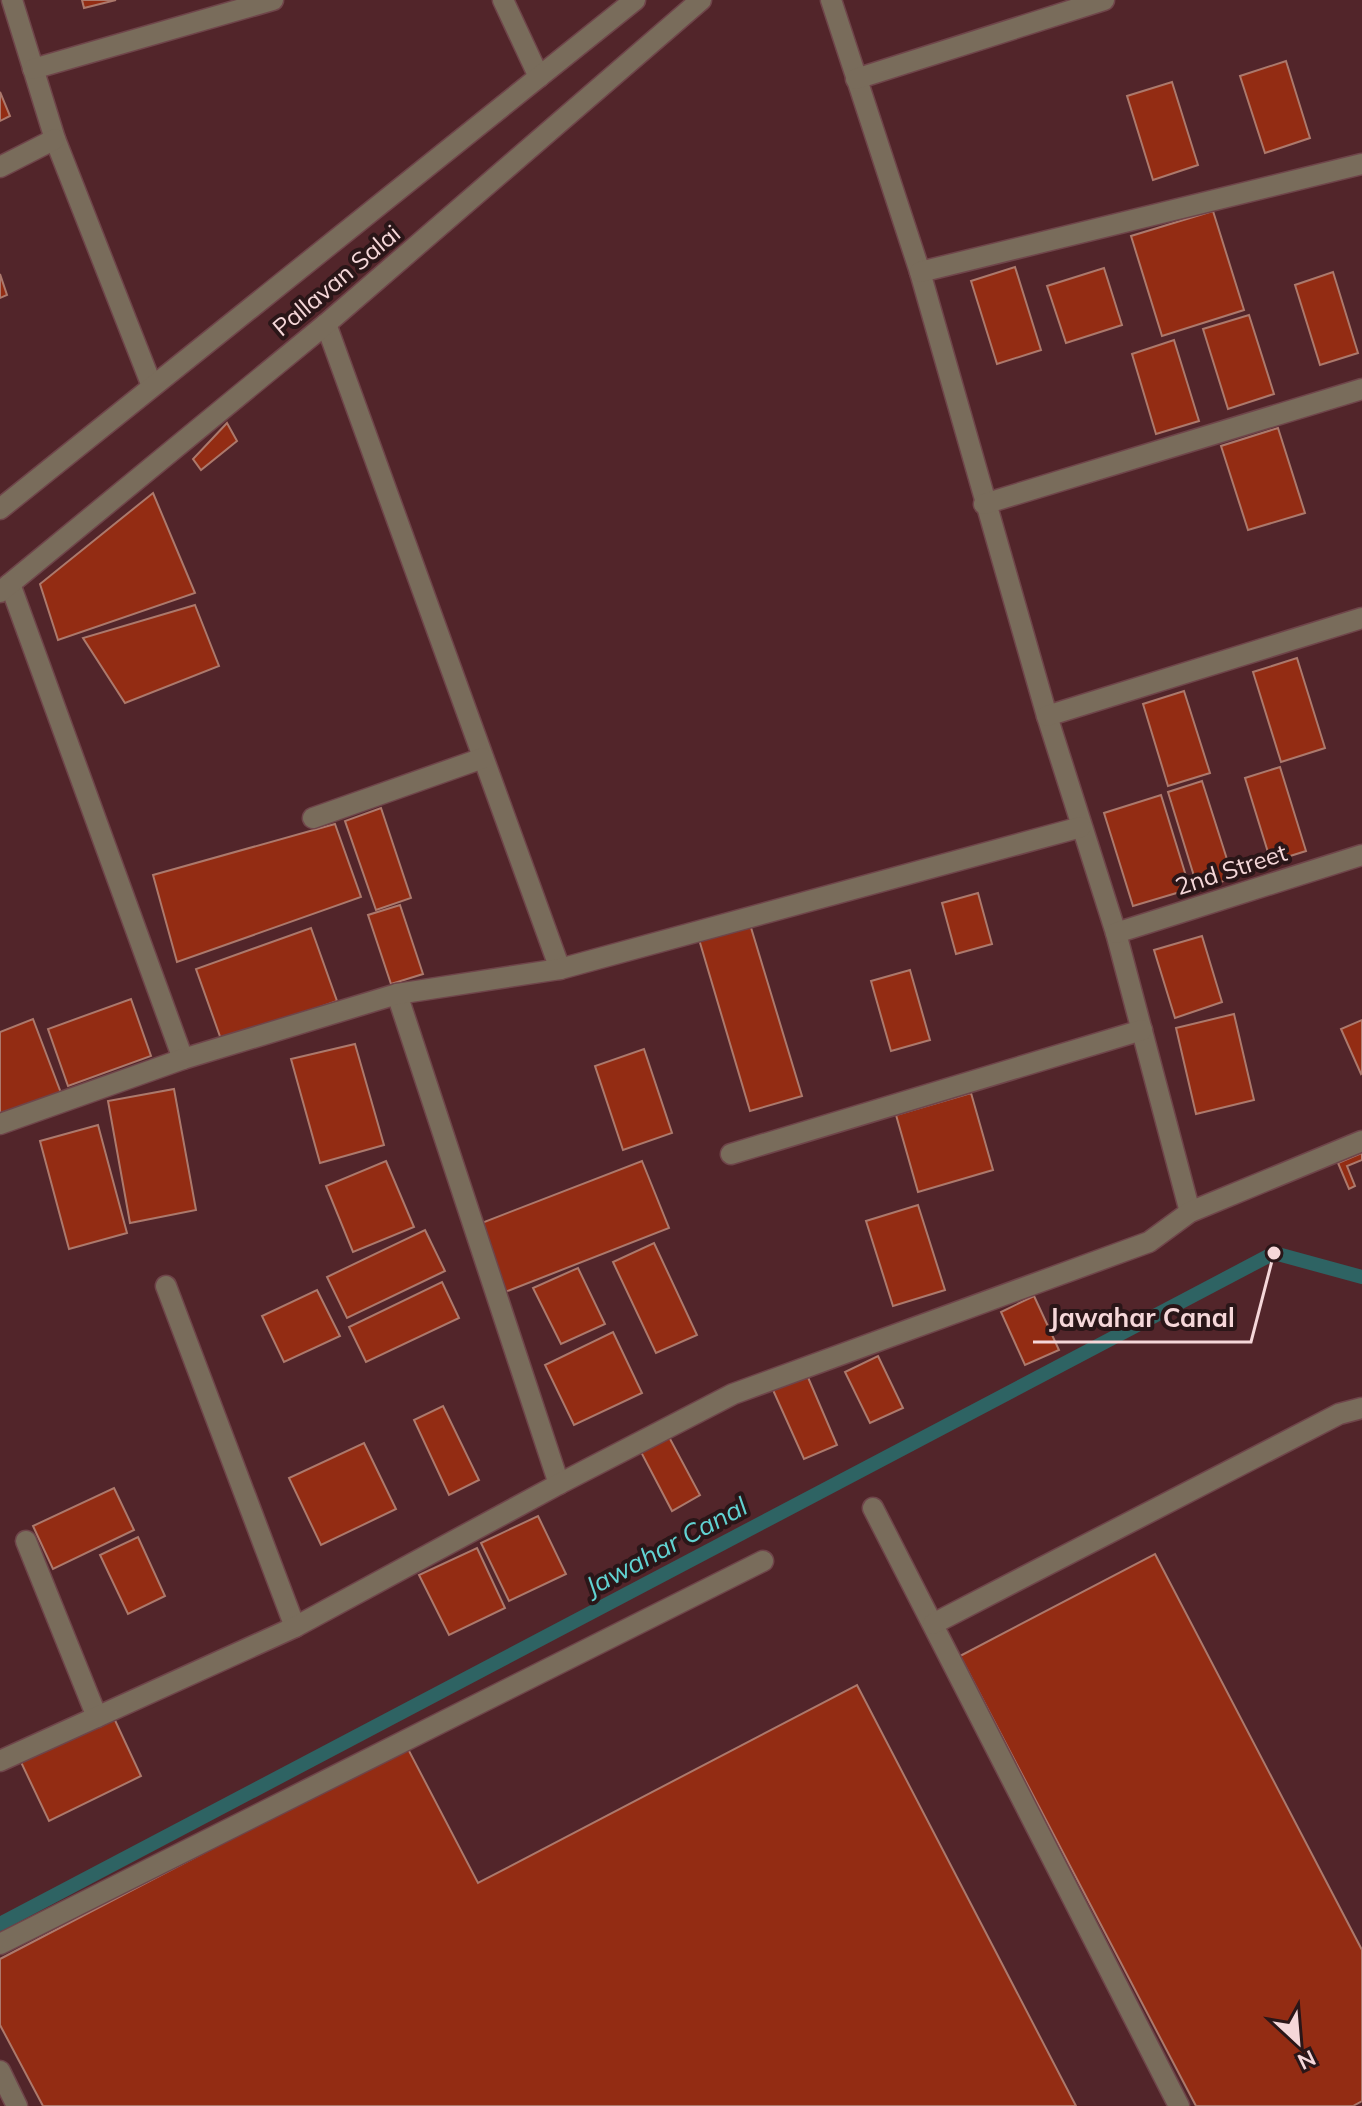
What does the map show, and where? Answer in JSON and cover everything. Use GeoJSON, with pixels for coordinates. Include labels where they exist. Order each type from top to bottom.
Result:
{"type":"FeatureCollection","features":[{"type":"Feature","properties":{"kind":"street"},"geometry":{"type":"LineString","coordinates":[[12,0],[55,139],[152,386]]}},
{"type":"Feature","properties":{"kind":"street"},"geometry":{"type":"LineString","coordinates":[[33,69],[273,0]]}},
{"type":"Feature","properties":{"kind":"street"},"geometry":{"type":"LineString","coordinates":[[503,0],[539,77]]}},
{"type":"Feature","properties":{"kind":"street"},"geometry":{"type":"LineString","coordinates":[[0,509],[635,0]]}},
{"type":"Feature","properties":{"kind":"street","name":"Pallavan Salai"},"geometry":{"type":"LineString","coordinates":[[5,588],[326,324],[701,0]]}},
{"type":"Feature","properties":{"kind":"street"},"geometry":{"type":"LineString","coordinates":[[831,0],[920,272],[984,504],[1116,933],[1190,1212]]}},
{"type":"Feature","properties":{"kind":"street"},"geometry":{"type":"LineString","coordinates":[[856,79],[1104,0]]}},
{"type":"Feature","properties":{"kind":"street"},"geometry":{"type":"LineString","coordinates":[[0,167],[55,139]]}},
{"type":"Feature","properties":{"kind":"street"},"geometry":{"type":"LineString","coordinates":[[920,272],[1362,164]]}},
{"type":"Feature","properties":{"kind":"street"},"geometry":{"type":"LineString","coordinates":[[326,324],[560,969]]}},
{"type":"Feature","properties":{"kind":"street"},"geometry":{"type":"LineString","coordinates":[[984,504],[1362,389]]}},
{"type":"Feature","properties":{"kind":"street"},"geometry":{"type":"LineString","coordinates":[[5,588],[183,1059]]}},
{"type":"Feature","properties":{"kind":"street"},"geometry":{"type":"LineString","coordinates":[[1047,716],[1362,618]]}},
{"type":"Feature","properties":{"kind":"street"},"geometry":{"type":"LineString","coordinates":[[313,818],[483,758]]}},
{"type":"Feature","properties":{"kind":"street"},"geometry":{"type":"LineString","coordinates":[[0,1124],[183,1059],[397,994],[560,969],[1081,827]]}},
{"type":"Feature","properties":{"kind":"street","name":"2nd Street"},"geometry":{"type":"LineString","coordinates":[[1116,933],[1362,855]]}},
{"type":"Feature","properties":{"kind":"street"},"geometry":{"type":"LineString","coordinates":[[397,994],[559,1484]]}},
{"type":"Feature","properties":{"kind":"street"},"geometry":{"type":"LineString","coordinates":[[731,1154],[1142,1030]]}},
{"type":"Feature","properties":{"kind":"street"},"geometry":{"type":"LineString","coordinates":[[0,1761],[295,1627],[733,1394],[1149,1242],[1190,1212],[1362,1141]]}},
{"type":"Feature","properties":{"kind":"street"},"geometry":{"type":"LineString","coordinates":[[166,1286],[295,1627]]}},
{"type":"Feature","properties":{"kind":"street"},"geometry":{"type":"LineString","coordinates":[[933,1624],[1339,1414],[1362,1408]]}},
{"type":"Feature","properties":{"kind":"street"},"geometry":{"type":"LineString","coordinates":[[873,1508],[1179,2106]]}},
{"type":"Feature","properties":{"kind":"street"},"geometry":{"type":"LineString","coordinates":[[26,1541],[97,1717]]}},
{"type":"Feature","properties":{"kind":"street"},"geometry":{"type":"LineString","coordinates":[[0,1944],[763,1561]]}},
{"type":"Feature","properties":{"kind":"street"},"geometry":{"type":"LineString","coordinates":[[0,2071],[17,2106]]}},
{"type":"Feature","properties":{"kind":"building"},"geometry":{"type":"Polygon","coordinates":[[[82,0],[116,0],[84,8],[82,0]]]}},
{"type":"Feature","properties":{"kind":"building"},"geometry":{"type":"Polygon","coordinates":[[[1286,61],[1310,138],[1265,153],[1240,76],[1286,61]]]}},
{"type":"Feature","properties":{"kind":"building"},"geometry":{"type":"Polygon","coordinates":[[[1172,82],[1198,165],[1153,180],[1127,96],[1172,82]]]}},
{"type":"Feature","properties":{"kind":"building"},"geometry":{"type":"Polygon","coordinates":[[[0,92],[10,116],[0,121],[0,92]]]}},
{"type":"Feature","properties":{"kind":"building"},"geometry":{"type":"Polygon","coordinates":[[[1213,211],[1244,310],[1162,336],[1131,236],[1213,211]]]}},
{"type":"Feature","properties":{"kind":"building"},"geometry":{"type":"Polygon","coordinates":[[[1015,267],[1041,350],[997,364],[971,281],[1015,267]]]}},
{"type":"Feature","properties":{"kind":"building"},"geometry":{"type":"Polygon","coordinates":[[[1104,268],[1122,325],[1066,343],[1047,286],[1104,268]]]}},
{"type":"Feature","properties":{"kind":"building"},"geometry":{"type":"Polygon","coordinates":[[[1333,272],[1358,353],[1320,365],[1295,285],[1333,272]]]}},
{"type":"Feature","properties":{"kind":"building"},"geometry":{"type":"Polygon","coordinates":[[[0,274],[7,295],[0,298],[0,274]]]}},
{"type":"Feature","properties":{"kind":"building"},"geometry":{"type":"Polygon","coordinates":[[[1249,315],[1274,394],[1228,409],[1203,329],[1249,315]]]}},
{"type":"Feature","properties":{"kind":"building"},"geometry":{"type":"Polygon","coordinates":[[[1174,340],[1199,421],[1156,434],[1132,354],[1174,340]]]}},
{"type":"Feature","properties":{"kind":"building"},"geometry":{"type":"Polygon","coordinates":[[[227,423],[237,441],[201,470],[193,459],[227,423]]]}},
{"type":"Feature","properties":{"kind":"building"},"geometry":{"type":"Polygon","coordinates":[[[1278,428],[1305,513],[1248,530],[1221,446],[1278,428]]]}},
{"type":"Feature","properties":{"kind":"building"},"geometry":{"type":"Polygon","coordinates":[[[153,493],[195,593],[58,640],[40,584],[153,493]]]}},
{"type":"Feature","properties":{"kind":"building"},"geometry":{"type":"Polygon","coordinates":[[[195,605],[219,666],[125,703],[83,638],[195,605]]]}},
{"type":"Feature","properties":{"kind":"building"},"geometry":{"type":"Polygon","coordinates":[[[1297,658],[1325,748],[1281,762],[1253,672],[1297,658]]]}},
{"type":"Feature","properties":{"kind":"building"},"geometry":{"type":"Polygon","coordinates":[[[1184,691],[1210,773],[1168,786],[1143,704],[1184,691]]]}},
{"type":"Feature","properties":{"kind":"building"},"geometry":{"type":"Polygon","coordinates":[[[1280,767],[1306,851],[1271,862],[1245,778],[1280,767]]]}},
{"type":"Feature","properties":{"kind":"building"},"geometry":{"type":"Polygon","coordinates":[[[1202,781],[1233,878],[1198,889],[1168,792],[1202,781]]]}},
{"type":"Feature","properties":{"kind":"building"},"geometry":{"type":"Polygon","coordinates":[[[1161,795],[1190,889],[1133,906],[1104,813],[1161,795]]]}},
{"type":"Feature","properties":{"kind":"building"},"geometry":{"type":"Polygon","coordinates":[[[381,808],[411,898],[376,910],[345,821],[381,808]]]}},
{"type":"Feature","properties":{"kind":"building"},"geometry":{"type":"Polygon","coordinates":[[[335,824],[361,897],[177,962],[153,875],[335,824]]]}},
{"type":"Feature","properties":{"kind":"building"},"geometry":{"type":"Polygon","coordinates":[[[978,893],[992,944],[956,954],[942,903],[978,893]]]}},
{"type":"Feature","properties":{"kind":"building"},"geometry":{"type":"Polygon","coordinates":[[[400,905],[423,974],[391,984],[368,915],[400,905]]]}},
{"type":"Feature","properties":{"kind":"building"},"geometry":{"type":"Polygon","coordinates":[[[749,921],[802,1096],[750,1111],[698,936],[749,921]]]}},
{"type":"Feature","properties":{"kind":"building"},"geometry":{"type":"Polygon","coordinates":[[[311,928],[337,1001],[222,1042],[196,969],[311,928]]]}},
{"type":"Feature","properties":{"kind":"building"},"geometry":{"type":"Polygon","coordinates":[[[1202,936],[1222,1002],[1175,1018],[1154,950],[1202,936]]]}},
{"type":"Feature","properties":{"kind":"building"},"geometry":{"type":"Polygon","coordinates":[[[910,970],[930,1040],[891,1051],[871,981],[910,970]]]}},
{"type":"Feature","properties":{"kind":"building"},"geometry":{"type":"Polygon","coordinates":[[[131,999],[151,1056],[68,1086],[48,1029],[131,999]]]}},
{"type":"Feature","properties":{"kind":"building"},"geometry":{"type":"Polygon","coordinates":[[[1234,1014],[1254,1100],[1196,1114],[1176,1028],[1234,1014]]]}},
{"type":"Feature","properties":{"kind":"building"},"geometry":{"type":"Polygon","coordinates":[[[33,1019],[61,1093],[0,1116],[0,1032],[33,1019]]]}},
{"type":"Feature","properties":{"kind":"building"},"geometry":{"type":"Polygon","coordinates":[[[1362,1020],[1362,1073],[1361,1074],[1341,1029],[1362,1020]]]}},
{"type":"Feature","properties":{"kind":"building"},"geometry":{"type":"Polygon","coordinates":[[[355,1044],[384,1145],[320,1163],[291,1059],[355,1044]]]}},
{"type":"Feature","properties":{"kind":"building"},"geometry":{"type":"Polygon","coordinates":[[[644,1049],[672,1133],[623,1150],[595,1066],[644,1049]]]}},
{"type":"Feature","properties":{"kind":"building"},"geometry":{"type":"Polygon","coordinates":[[[174,1089],[196,1210],[130,1223],[108,1101],[174,1089]]]}},
{"type":"Feature","properties":{"kind":"building"},"geometry":{"type":"Polygon","coordinates":[[[971,1093],[993,1170],[918,1192],[896,1115],[971,1093]]]}},
{"type":"Feature","properties":{"kind":"building"},"geometry":{"type":"Polygon","coordinates":[[[98,1125],[127,1233],[69,1249],[40,1141],[98,1125]]]}},
{"type":"Feature","properties":{"kind":"building"},"geometry":{"type":"Polygon","coordinates":[[[1362,1153],[1362,1160],[1347,1166],[1355,1186],[1349,1189],[1338,1163],[1362,1153]]]}},
{"type":"Feature","properties":{"kind":"building"},"geometry":{"type":"Polygon","coordinates":[[[386,1161],[414,1227],[353,1252],[326,1186],[386,1161]]]}},
{"type":"Feature","properties":{"kind":"building"},"geometry":{"type":"Polygon","coordinates":[[[642,1161],[669,1228],[505,1292],[479,1224],[642,1161]]]}},
{"type":"Feature","properties":{"kind":"building"},"geometry":{"type":"Polygon","coordinates":[[[918,1205],[945,1290],[893,1306],[866,1221],[918,1205]]]}},
{"type":"Feature","properties":{"kind":"building"},"geometry":{"type":"Polygon","coordinates":[[[425,1230],[445,1271],[347,1318],[327,1277],[425,1230]]]}},
{"type":"Feature","properties":{"kind":"building"},"geometry":{"type":"Polygon","coordinates":[[[654,1243],[697,1335],[656,1353],[613,1262],[654,1243]]]}},
{"type":"Feature","properties":{"kind":"building"},"geometry":{"type":"Polygon","coordinates":[[[578,1268],[605,1324],[561,1344],[533,1288],[578,1268]]]}},
{"type":"Feature","properties":{"kind":"building"},"geometry":{"type":"Polygon","coordinates":[[[442,1282],[459,1318],[366,1362],[349,1327],[442,1282]]]}},
{"type":"Feature","properties":{"kind":"building"},"geometry":{"type":"Polygon","coordinates":[[[317,1290],[340,1336],[284,1362],[262,1316],[317,1290]]]}},
{"type":"Feature","properties":{"kind":"building"},"geometry":{"type":"Polygon","coordinates":[[[1034,1296],[1059,1350],[1025,1365],[1001,1312],[1034,1296]]]}},
{"type":"Feature","properties":{"kind":"building"},"geometry":{"type":"Polygon","coordinates":[[[613,1332],[642,1393],[574,1425],[545,1365],[613,1332]]]}},
{"type":"Feature","properties":{"kind":"building"},"geometry":{"type":"Polygon","coordinates":[[[878,1356],[903,1408],[870,1423],[845,1372],[878,1356]]]}},
{"type":"Feature","properties":{"kind":"building"},"geometry":{"type":"Polygon","coordinates":[[[807,1375],[837,1445],[804,1459],[773,1390],[807,1375]]]}},
{"type":"Feature","properties":{"kind":"building"},"geometry":{"type":"Polygon","coordinates":[[[443,1406],[479,1480],[449,1495],[414,1420],[443,1406]]]}},
{"type":"Feature","properties":{"kind":"building"},"geometry":{"type":"Polygon","coordinates":[[[669,1437],[700,1495],[672,1511],[641,1452],[669,1437]]]}},
{"type":"Feature","properties":{"kind":"building"},"geometry":{"type":"Polygon","coordinates":[[[364,1443],[396,1509],[321,1545],[289,1478],[364,1443]]]}},
{"type":"Feature","properties":{"kind":"building"},"geometry":{"type":"Polygon","coordinates":[[[114,1488],[134,1530],[53,1569],[33,1526],[114,1488]]]}},
{"type":"Feature","properties":{"kind":"building"},"geometry":{"type":"Polygon","coordinates":[[[538,1516],[566,1574],[509,1601],[481,1543],[538,1516]]]}},
{"type":"Feature","properties":{"kind":"building"},"geometry":{"type":"Polygon","coordinates":[[[138,1537],[165,1596],[128,1614],[100,1555],[138,1537]]]}},
{"type":"Feature","properties":{"kind":"building"},"geometry":{"type":"Polygon","coordinates":[[[477,1548],[505,1608],[449,1635],[419,1575],[477,1548]]]}},
{"type":"Feature","properties":{"kind":"building"},"geometry":{"type":"Polygon","coordinates":[[[1155,1554],[1362,1950],[1362,2101],[1353,2106],[1196,2106],[960,1656],[1155,1554]]]}},
{"type":"Feature","properties":{"kind":"building"},"geometry":{"type":"Polygon","coordinates":[[[857,1685],[1076,2106],[43,2106],[0,2025],[0,1959],[407,1747],[478,1883],[857,1685]]]}},
{"type":"Feature","properties":{"kind":"building"},"geometry":{"type":"Polygon","coordinates":[[[113,1716],[141,1776],[49,1821],[20,1760],[113,1716]]]}},
{"type":"Feature","properties":{"kind":"waterway","name":"Jawahar Canal"},"geometry":{"type":"LineString","coordinates":[[0,1924],[1274,1253],[1362,1277]]}},
{"type":"Feature","properties":{"kind":"place","name":"Jawahar Canal"},"geometry":{"type":"Point","coordinates":[1274,1253]}}]}
